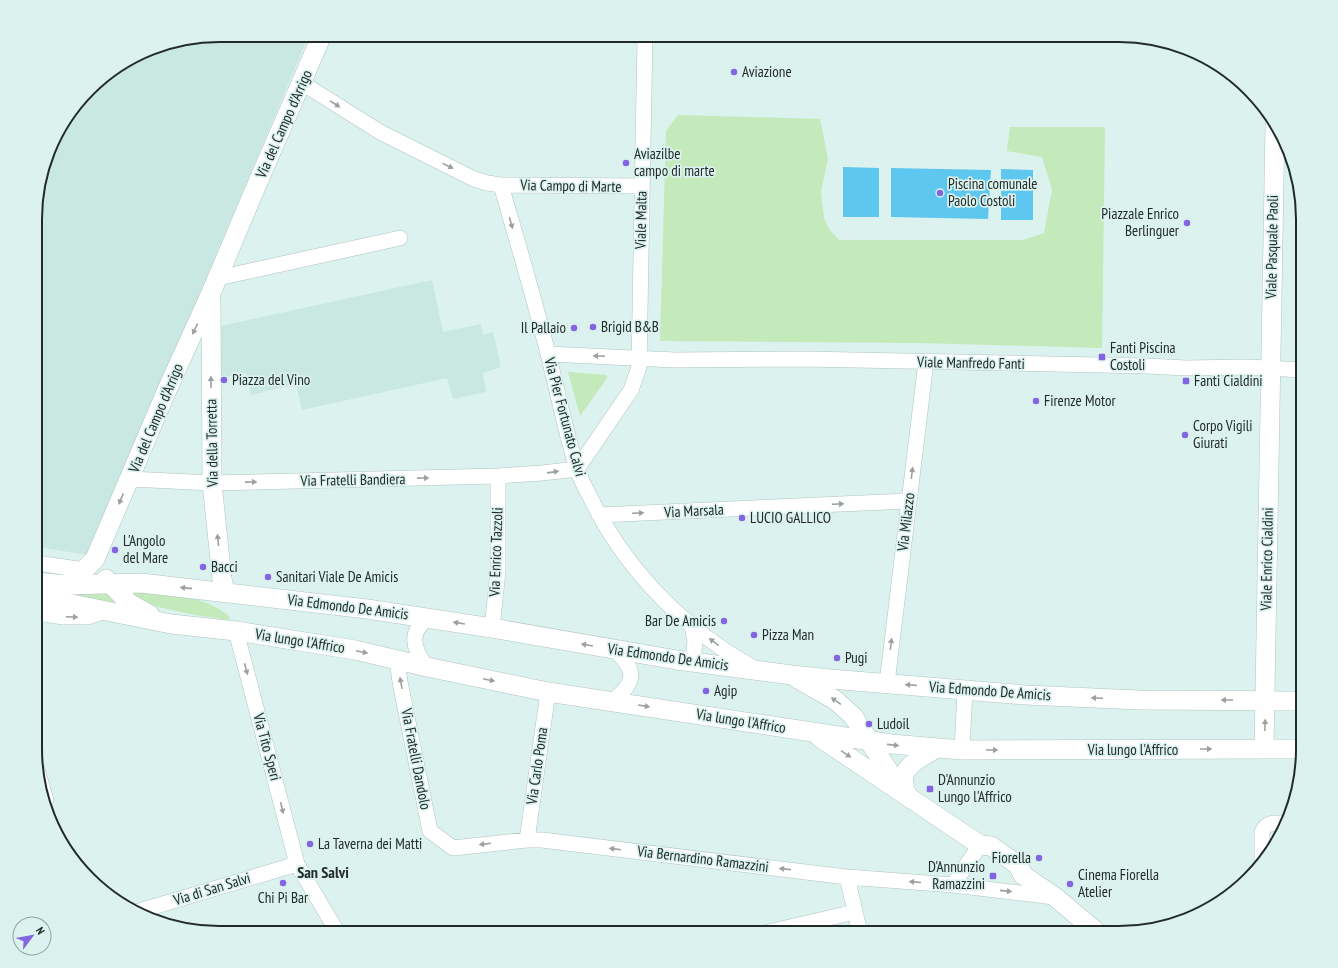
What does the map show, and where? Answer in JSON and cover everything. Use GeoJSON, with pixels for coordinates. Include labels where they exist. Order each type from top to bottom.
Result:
{"type":"FeatureCollection","features":[{"type":"Feature","properties":{"kind":"street","name":"Via del Campo d'Arrigo"},"geometry":{"type":"LineString","coordinates":[[66,585],[90,564],[130,479],[319,42]]}},
{"type":"Feature","properties":{"kind":"street","name":"Viale Malta"},"geometry":{"type":"LineString","coordinates":[[577,469],[631,390],[639,368],[645,42]]}},
{"type":"Feature","properties":{"kind":"street"},"geometry":{"type":"LineString","coordinates":[[302,83],[380,132],[474,179],[487,184],[501,185]]}},
{"type":"Feature","properties":{"kind":"street","name":"Viale Pasquale Paoli"},"geometry":{"type":"LineString","coordinates":[[1271,369],[1275,135]]}},
{"type":"Feature","properties":{"kind":"street","name":"Via Campo di Marte"},"geometry":{"type":"LineString","coordinates":[[501,185],[642,186]]}},
{"type":"Feature","properties":{"kind":"street","name":"Via Pier Fortunato Calvi"},"geometry":{"type":"LineString","coordinates":[[501,185],[548,354],[577,469],[599,515],[623,553],[664,601],[692,626],[732,656],[759,670]]}},
{"type":"Feature","properties":{"kind":"street"},"geometry":{"type":"LineString","coordinates":[[214,286],[400,238]]}},
{"type":"Feature","properties":{"kind":"street","name":"Via della Torretta"},"geometry":{"type":"LineString","coordinates":[[214,286],[212,483],[222,579],[225,592]]}},
{"type":"Feature","properties":{"kind":"street","name":"Viale Manfredo Fanti"},"geometry":{"type":"LineString","coordinates":[[548,354],[675,360],[804,359],[1186,368],[1247,367],[1296,370]]}},
{"type":"Feature","properties":{"kind":"street","name":"Via Milazzo"},"geometry":{"type":"LineString","coordinates":[[887,683],[926,362]]}},
{"type":"Feature","properties":{"kind":"street","name":"Viale Enrico Cialdini"},"geometry":{"type":"LineString","coordinates":[[1264,749],[1271,369]]}},
{"type":"Feature","properties":{"kind":"street","name":"Via Fratelli Bandiera"},"geometry":{"type":"LineString","coordinates":[[130,479],[212,483],[498,476],[577,469]]}},
{"type":"Feature","properties":{"kind":"street","name":"Via Enrico Tazzoli"},"geometry":{"type":"LineString","coordinates":[[492,628],[498,571],[498,476]]}},
{"type":"Feature","properties":{"kind":"street","name":"Via Marsala"},"geometry":{"type":"LineString","coordinates":[[599,515],[908,501]]}},
{"type":"Feature","properties":{"kind":"street"},"geometry":{"type":"LineString","coordinates":[[42,562],[90,564],[101,572],[110,585]]}},
{"type":"Feature","properties":{"kind":"street","name":"Via Edmondo De Amicis"},"geometry":{"type":"LineString","coordinates":[[42,583],[66,585],[141,584],[225,592],[367,609],[431,618],[614,649],[792,675],[965,690],[1139,700],[1296,701]]}},
{"type":"Feature","properties":{"kind":"street","name":"Via lungo l'Affrico"},"geometry":{"type":"LineString","coordinates":[[110,585],[136,608],[171,624]]}},
{"type":"Feature","properties":{"kind":"street","name":"Via lungo l'Affrico"},"geometry":{"type":"LineString","coordinates":[[42,598],[171,624],[236,631],[355,650],[427,667],[548,692],[869,742],[935,749],[962,750],[1296,748]]}},
{"type":"Feature","properties":{"kind":"street","name":"Via lungo l'Affrico"},"geometry":{"type":"LineString","coordinates":[[42,614],[77,618],[88,617],[106,611]]}},
{"type":"Feature","properties":{"kind":"street"},"geometry":{"type":"LineString","coordinates":[[427,667],[420,657],[414,641],[419,625],[431,618]]}},
{"type":"Feature","properties":{"kind":"street"},"geometry":{"type":"LineString","coordinates":[[692,626],[695,642],[693,661]]}},
{"type":"Feature","properties":{"kind":"street","name":"Via Tito Speri"},"geometry":{"type":"LineString","coordinates":[[236,631],[292,865],[333,926]]}},
{"type":"Feature","properties":{"kind":"street"},"geometry":{"type":"LineString","coordinates":[[613,701],[630,684],[631,673],[626,662],[614,649]]}},
{"type":"Feature","properties":{"kind":"street","name":"Via Fratelli Dandolo"},"geometry":{"type":"LineString","coordinates":[[397,659],[400,682],[430,831],[453,848]]}},
{"type":"Feature","properties":{"kind":"street"},"geometry":{"type":"LineString","coordinates":[[792,675],[842,705],[860,726],[889,774],[907,795]]}},
{"type":"Feature","properties":{"kind":"street"},"geometry":{"type":"LineString","coordinates":[[962,750],[965,690]]}},
{"type":"Feature","properties":{"kind":"street","name":"Via Carlo Poma"},"geometry":{"type":"LineString","coordinates":[[527,840],[548,692]]}},
{"type":"Feature","properties":{"kind":"street"},"geometry":{"type":"LineString","coordinates":[[813,733],[980,845],[984,854],[1012,874],[1023,874],[1055,897],[1090,926]]}},
{"type":"Feature","properties":{"kind":"street"},"geometry":{"type":"LineString","coordinates":[[907,795],[903,780],[905,772],[919,759],[935,749]]}},
{"type":"Feature","properties":{"kind":"street"},"geometry":{"type":"LineString","coordinates":[[1262,853],[1263,828],[1268,824],[1280,823]]}},
{"type":"Feature","properties":{"kind":"street","name":"Via Bernardino Ramazzini"},"geometry":{"type":"LineString","coordinates":[[453,848],[527,840],[558,842],[847,877],[954,886],[1055,897]]}},
{"type":"Feature","properties":{"kind":"street"},"geometry":{"type":"LineString","coordinates":[[954,886],[980,845]]}},
{"type":"Feature","properties":{"kind":"street","name":"Via di San Salvi"},"geometry":{"type":"LineString","coordinates":[[144,910],[292,865]]}},
{"type":"Feature","properties":{"kind":"street"},"geometry":{"type":"LineString","coordinates":[[847,877],[858,926]]}},
{"type":"Feature","properties":{"kind":"street"},"geometry":{"type":"LineString","coordinates":[[794,926],[855,912]]}},
{"type":"Feature","properties":{"kind":"shaded area"},"geometry":{"type":"Polygon","coordinates":[[[207,42],[306,42],[89,555],[42,548],[42,207],[45,184],[55,151],[66,130],[79,111],[102,86],[130,66],[151,55],[184,45],[207,42]]]}},
{"type":"Feature","properties":{"kind":"shaded area"},"geometry":{"type":"Polygon","coordinates":[[[432,280],[443,332],[481,324],[483,335],[493,332],[501,367],[483,373],[486,392],[453,399],[447,378],[302,410],[296,384],[251,395],[246,373],[219,378],[221,326],[432,280]]]}},
{"type":"Feature","properties":{"kind":"green space"},"geometry":{"type":"Polygon","coordinates":[[[678,115],[820,119],[828,159],[821,191],[824,218],[829,229],[839,240],[1023,240],[1044,233],[1052,190],[1042,157],[1007,151],[1010,127],[1105,127],[1102,348],[921,343],[660,341],[666,131],[678,115]]]}},
{"type":"Feature","properties":{"kind":"green space"},"geometry":{"type":"Polygon","coordinates":[[[568,372],[606,375],[607,378],[580,416],[568,372]]]}},
{"type":"Feature","properties":{"kind":"green space"},"geometry":{"type":"Polygon","coordinates":[[[47,589],[108,592],[131,609],[47,589]]]}},
{"type":"Feature","properties":{"kind":"green space"},"geometry":{"type":"Polygon","coordinates":[[[132,593],[172,594],[197,599],[219,609],[229,616],[229,620],[195,615],[158,607],[136,599],[132,593]]]}},
{"type":"Feature","properties":{"kind":"water"},"geometry":{"type":"Polygon","coordinates":[[[843,167],[879,168],[879,217],[843,217],[843,167]]]}},
{"type":"Feature","properties":{"kind":"water","name":"Piscina comunale Paolo Costoli"},"geometry":{"type":"Polygon","coordinates":[[[891,168],[991,170],[988,219],[891,217],[891,168]]]}},
{"type":"Feature","properties":{"kind":"water","name":"Piscina comunale Paolo Costoli"},"geometry":{"type":"Polygon","coordinates":[[[1001,169],[1033,170],[1033,220],[1001,220],[1001,169]]]}},
{"type":"Feature","properties":{"kind":"place","name":"Aviazione"},"geometry":{"type":"Point","coordinates":[734,72]}},
{"type":"Feature","properties":{"kind":"place","name":"Aviazilbe campo di marte"},"geometry":{"type":"Point","coordinates":[626,163]}},
{"type":"Feature","properties":{"kind":"place","name":"Piscina comunale Paolo Costoli"},"geometry":{"type":"Point","coordinates":[940,193]}},
{"type":"Feature","properties":{"kind":"place","name":"Piazzale Enrico Berlinguer"},"geometry":{"type":"Point","coordinates":[1187,223]}},
{"type":"Feature","properties":{"kind":"place","name":"Brigid B&B"},"geometry":{"type":"Point","coordinates":[593,327]}},
{"type":"Feature","properties":{"kind":"place","name":"Il Pallaio"},"geometry":{"type":"Point","coordinates":[574,328]}},
{"type":"Feature","properties":{"kind":"place","name":"Fanti Piscina Costoli"},"geometry":{"type":"Point","coordinates":[1102,357]}},
{"type":"Feature","properties":{"kind":"place","name":"Piazza del Vino"},"geometry":{"type":"Point","coordinates":[224,380]}},
{"type":"Feature","properties":{"kind":"place","name":"Fanti Cialdini"},"geometry":{"type":"Point","coordinates":[1186,381]}},
{"type":"Feature","properties":{"kind":"place","name":"Firenze Motor"},"geometry":{"type":"Point","coordinates":[1036,401]}},
{"type":"Feature","properties":{"kind":"place","name":"Corpo Vigili Giurati"},"geometry":{"type":"Point","coordinates":[1185,435]}},
{"type":"Feature","properties":{"kind":"place","name":"LUCIO GALLICO"},"geometry":{"type":"Point","coordinates":[742,518]}},
{"type":"Feature","properties":{"kind":"place","name":"L'Angolo del Mare"},"geometry":{"type":"Point","coordinates":[115,550]}},
{"type":"Feature","properties":{"kind":"place","name":"Bacci"},"geometry":{"type":"Point","coordinates":[203,567]}},
{"type":"Feature","properties":{"kind":"place","name":"Sanitari Viale De Amicis"},"geometry":{"type":"Point","coordinates":[268,577]}},
{"type":"Feature","properties":{"kind":"place","name":"Bar De Amicis"},"geometry":{"type":"Point","coordinates":[724,621]}},
{"type":"Feature","properties":{"kind":"place","name":"Pizza Man"},"geometry":{"type":"Point","coordinates":[754,635]}},
{"type":"Feature","properties":{"kind":"place","name":"Pugi"},"geometry":{"type":"Point","coordinates":[837,658]}},
{"type":"Feature","properties":{"kind":"place","name":"Agip"},"geometry":{"type":"Point","coordinates":[706,691]}},
{"type":"Feature","properties":{"kind":"place","name":"Ludoil"},"geometry":{"type":"Point","coordinates":[869,724]}},
{"type":"Feature","properties":{"kind":"place","name":"D'Annunzio Lungo l'Affrico"},"geometry":{"type":"Point","coordinates":[930,789]}},
{"type":"Feature","properties":{"kind":"place","name":"La Taverna dei Matti"},"geometry":{"type":"Point","coordinates":[310,844]}},
{"type":"Feature","properties":{"kind":"place","name":"Fiorella"},"geometry":{"type":"Point","coordinates":[1039,858]}},
{"type":"Feature","properties":{"kind":"place","name":"D'Annunzio Ramazzini"},"geometry":{"type":"Point","coordinates":[993,876]}},
{"type":"Feature","properties":{"kind":"place","name":"Chi Pi Bar"},"geometry":{"type":"Point","coordinates":[283,883]}},
{"type":"Feature","properties":{"kind":"place","name":"Cinema Fiorella Atelier"},"geometry":{"type":"Point","coordinates":[1070,884]}},
{"type":"Feature","properties":{"kind":"district","name":"San Salvi"},"geometry":{"type":"Point","coordinates":[323,872]}}]}
